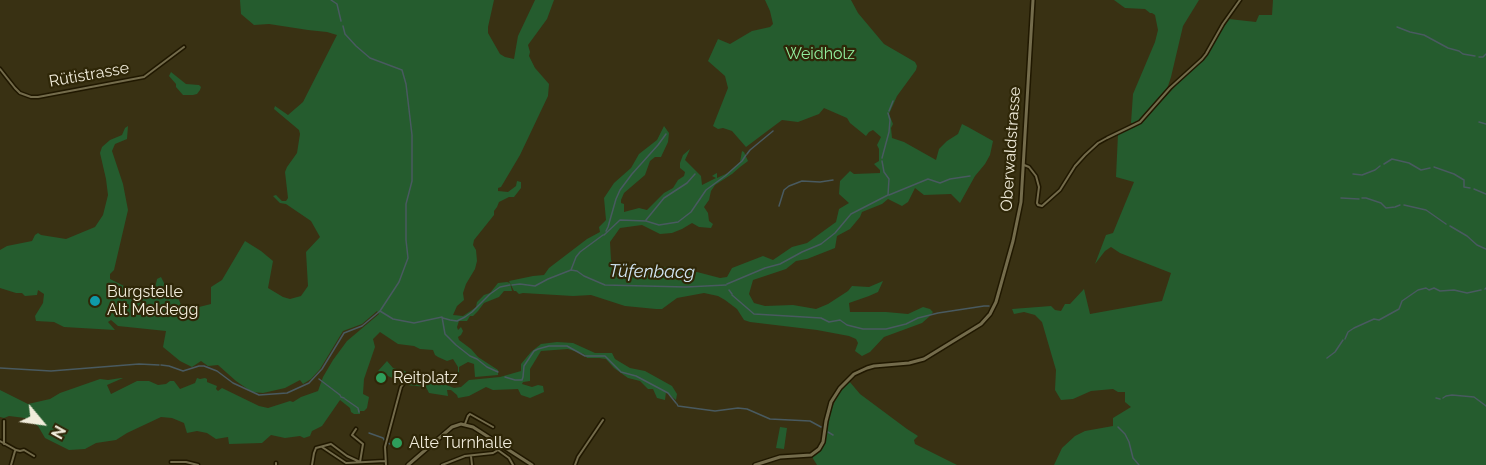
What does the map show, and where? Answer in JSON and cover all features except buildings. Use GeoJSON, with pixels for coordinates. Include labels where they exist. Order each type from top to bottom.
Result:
{"type":"FeatureCollection","features":[{"type":"Feature","properties":{"kind":"street","name":"Oberwaldstrasse"},"geometry":{"type":"LineString","coordinates":[[755,465],[780,457],[811,454],[819,449],[823,442],[827,415],[834,396],[854,374],[874,366],[909,363],[924,359],[973,329],[988,317],[996,302],[1021,201],[1033,0]]}},
{"type":"Feature","properties":{"kind":"street"},"geometry":{"type":"LineString","coordinates":[[1023,165],[1029,167],[1036,176],[1039,187],[1037,203],[1042,206],[1060,190],[1075,166],[1092,149],[1107,138],[1140,122],[1170,88],[1202,59],[1240,0]]}},
{"type":"Feature","properties":{"kind":"street","name":"Rütistrasse"},"geometry":{"type":"LineString","coordinates":[[0,69],[20,93],[38,97],[144,77],[184,47]]}},
{"type":"Feature","properties":{"kind":"street"},"geometry":{"type":"LineString","coordinates":[[322,447],[344,462],[386,463],[385,447],[404,383]]}},
{"type":"Feature","properties":{"kind":"street"},"geometry":{"type":"LineString","coordinates":[[465,424],[470,414],[492,427]]}},
{"type":"Feature","properties":{"kind":"street"},"geometry":{"type":"LineString","coordinates":[[574,465],[603,420]]}},
{"type":"Feature","properties":{"kind":"street"},"geometry":{"type":"LineString","coordinates":[[4,421],[4,444]]}},
{"type":"Feature","properties":{"kind":"street"},"geometry":{"type":"LineString","coordinates":[[408,465],[452,427],[459,424],[473,427],[532,465]]}},
{"type":"Feature","properties":{"kind":"street"},"geometry":{"type":"LineString","coordinates":[[356,429],[352,435],[363,444]]}},
{"type":"Feature","properties":{"kind":"street"},"geometry":{"type":"LineString","coordinates":[[360,462],[365,438]]}},
{"type":"Feature","properties":{"kind":"street"},"geometry":{"type":"LineString","coordinates":[[0,441],[34,456]]}},
{"type":"Feature","properties":{"kind":"street"},"geometry":{"type":"LineString","coordinates":[[312,465],[315,449],[328,444],[360,462]]}},
{"type":"Feature","properties":{"kind":"street"},"geometry":{"type":"LineString","coordinates":[[442,465],[465,456],[493,453],[501,446]]}},
{"type":"Feature","properties":{"kind":"street"},"geometry":{"type":"LineString","coordinates":[[11,465],[16,450]]}},
{"type":"Feature","properties":{"kind":"street"},"geometry":{"type":"LineString","coordinates":[[498,450],[509,458],[513,465]]}},
{"type":"Feature","properties":{"kind":"street"},"geometry":{"type":"LineString","coordinates":[[471,455],[472,465]]}},
{"type":"Feature","properties":{"kind":"street"},"geometry":{"type":"LineString","coordinates":[[171,462],[198,465]]}},
{"type":"Feature","properties":{"kind":"green space"},"geometry":{"type":"Polygon","coordinates":[[[240,0],[494,0],[488,33],[500,54],[514,59],[518,36],[535,0],[554,0],[547,19],[528,45],[529,56],[535,68],[549,84],[548,96],[520,155],[498,191],[508,192],[516,186],[517,181],[521,182],[521,188],[514,197],[499,202],[494,215],[474,240],[477,261],[475,269],[466,284],[463,293],[464,300],[457,306],[453,315],[463,316],[472,310],[476,307],[477,302],[490,293],[498,283],[510,283],[512,291],[504,291],[499,297],[484,303],[467,321],[459,321],[457,327],[458,330],[461,327],[463,331],[458,337],[459,340],[478,357],[498,370],[498,375],[475,377],[474,364],[468,362],[459,367],[458,376],[458,367],[453,359],[447,361],[435,355],[433,350],[398,344],[380,332],[373,339],[375,347],[364,379],[363,394],[369,397],[367,408],[360,411],[360,414],[354,414],[340,400],[322,426],[312,431],[310,436],[285,438],[271,435],[262,443],[229,444],[228,437],[216,439],[207,433],[197,431],[187,433],[184,423],[172,418],[161,417],[116,440],[96,443],[85,449],[69,450],[45,438],[38,426],[25,418],[0,417],[0,390],[28,404],[50,399],[60,393],[100,379],[123,378],[107,385],[111,394],[137,381],[149,381],[158,385],[174,381],[180,389],[195,383],[197,378],[205,378],[207,382],[217,386],[218,391],[222,388],[268,408],[293,402],[318,391],[323,377],[347,341],[379,314],[377,311],[362,324],[343,331],[320,369],[311,379],[303,384],[300,380],[285,388],[263,393],[252,392],[218,365],[208,366],[201,361],[192,367],[180,361],[163,347],[166,331],[118,326],[111,320],[108,322],[115,330],[64,327],[54,322],[36,321],[35,316],[43,303],[44,294],[38,290],[37,295],[25,296],[22,293],[0,288],[0,250],[7,246],[32,241],[38,233],[66,239],[95,227],[103,215],[108,195],[100,153],[102,147],[110,140],[122,135],[128,126],[127,139],[115,144],[112,151],[123,184],[128,210],[110,279],[134,291],[137,301],[154,293],[157,279],[161,277],[165,285],[171,287],[181,305],[187,310],[211,304],[211,287],[222,280],[245,241],[273,261],[268,288],[290,299],[301,296],[308,286],[306,252],[320,237],[311,221],[286,204],[280,203],[273,196],[276,195],[282,201],[288,198],[285,172],[297,153],[300,134],[299,130],[274,109],[275,106],[288,115],[303,102],[337,35],[269,24],[254,25],[241,14],[240,0]]]}},
{"type":"Feature","properties":{"kind":"green space","name":"Weidholz"},"geometry":{"type":"Polygon","coordinates":[[[765,0],[851,0],[858,13],[884,44],[915,62],[916,70],[897,96],[889,114],[893,124],[892,138],[936,160],[939,149],[958,134],[962,124],[993,141],[990,155],[960,203],[951,194],[924,195],[915,188],[908,202],[902,206],[888,199],[862,212],[850,229],[837,236],[835,248],[796,261],[786,269],[753,280],[749,294],[754,303],[765,306],[793,305],[816,309],[828,304],[852,286],[869,287],[883,281],[878,292],[849,303],[850,312],[908,314],[923,307],[933,312],[930,316],[922,323],[884,337],[870,352],[862,356],[855,351],[858,343],[856,339],[849,336],[750,322],[744,320],[737,309],[725,300],[704,293],[677,298],[662,309],[656,309],[625,306],[591,295],[519,294],[514,291],[509,281],[544,275],[549,268],[600,232],[599,227],[606,220],[604,198],[614,183],[631,168],[639,154],[657,140],[664,126],[669,133],[668,142],[661,157],[655,157],[650,161],[645,175],[624,193],[621,203],[624,204],[624,212],[639,208],[647,210],[664,193],[673,188],[684,176],[685,172],[680,168],[680,163],[683,155],[690,149],[685,160],[701,176],[702,185],[716,178],[712,176],[717,173],[717,178],[728,173],[740,162],[742,151],[748,161],[715,185],[711,191],[704,207],[709,221],[713,224],[711,228],[699,227],[692,223],[672,233],[660,234],[642,225],[620,228],[610,242],[611,260],[617,272],[631,274],[667,267],[669,271],[665,273],[669,277],[680,280],[680,272],[697,272],[720,278],[727,277],[732,268],[763,256],[773,260],[792,247],[807,243],[836,222],[839,209],[849,203],[839,194],[840,181],[850,171],[854,174],[880,173],[874,164],[879,161],[877,145],[881,137],[873,130],[866,136],[847,118],[824,108],[819,114],[798,122],[782,120],[746,147],[732,131],[713,126],[728,88],[725,76],[708,61],[718,39],[730,44],[752,31],[770,27],[773,24],[765,0]]]}},
{"type":"Feature","properties":{"kind":"green space"},"geometry":{"type":"Polygon","coordinates":[[[1114,0],[1199,0],[1183,26],[1167,89],[1145,116],[1134,124],[1131,123],[1133,94],[1158,30],[1155,15],[1145,9],[1125,8],[1114,0]]]}},
{"type":"Feature","properties":{"kind":"green space"},"geometry":{"type":"Polygon","coordinates":[[[1273,0],[1486,0],[1486,465],[1054,465],[1062,448],[1075,436],[1085,431],[1113,426],[1113,418],[1131,407],[1125,402],[1125,392],[1113,389],[1091,391],[1073,399],[1061,400],[1055,390],[1056,370],[1042,322],[1035,315],[1024,312],[1014,314],[1012,309],[1051,306],[1061,311],[1065,304],[1070,304],[1084,289],[1090,314],[1162,301],[1171,273],[1120,253],[1111,247],[1095,264],[1106,235],[1113,233],[1134,182],[1116,177],[1118,134],[1141,123],[1199,64],[1229,19],[1256,22],[1259,15],[1272,15],[1273,0]]]}},
{"type":"Feature","properties":{"kind":"green space"},"geometry":{"type":"Polygon","coordinates":[[[171,72],[186,84],[199,85],[200,90],[197,94],[183,95],[169,76],[171,72]]]}},
{"type":"Feature","properties":{"kind":"green space"},"geometry":{"type":"Polygon","coordinates":[[[573,343],[595,353],[612,353],[615,359],[630,368],[645,371],[672,386],[677,394],[676,400],[666,392],[665,400],[657,398],[653,389],[648,389],[640,381],[628,378],[606,359],[587,358],[584,354],[568,349],[541,351],[530,369],[530,381],[522,384],[532,387],[543,386],[544,392],[530,398],[521,395],[518,389],[493,390],[486,387],[469,396],[458,398],[451,390],[447,390],[448,396],[429,393],[426,387],[407,385],[405,381],[378,371],[387,361],[393,368],[405,371],[410,376],[439,382],[454,388],[461,387],[469,380],[500,377],[521,371],[521,364],[531,352],[541,344],[573,343]]]}},
{"type":"Feature","properties":{"kind":"green space"},"geometry":{"type":"Polygon","coordinates":[[[849,381],[860,394],[918,436],[914,440],[915,444],[957,465],[817,465],[812,457],[822,448],[829,415],[839,393],[849,381]]]}},
{"type":"Feature","properties":{"kind":"green space"},"geometry":{"type":"Polygon","coordinates":[[[780,427],[787,428],[784,449],[776,448],[780,427]]]}},
{"type":"Feature","properties":{"kind":"waterway"},"geometry":{"type":"LineString","coordinates":[[331,0],[337,4],[341,21]]}},
{"type":"Feature","properties":{"kind":"waterway"},"geometry":{"type":"LineString","coordinates":[[161,365],[183,371],[204,366],[259,395],[287,393],[309,383],[322,369],[344,333],[362,326],[380,311],[399,282],[408,258],[406,204],[412,181],[412,135],[406,84],[402,70],[370,58],[345,34],[343,26]]}},
{"type":"Feature","properties":{"kind":"waterway"},"geometry":{"type":"LineString","coordinates":[[1397,27],[1424,35],[1463,54],[1475,56]]}},
{"type":"Feature","properties":{"kind":"waterway"},"geometry":{"type":"LineString","coordinates":[[1479,57],[1486,54]]}},
{"type":"Feature","properties":{"kind":"waterway"},"geometry":{"type":"LineString","coordinates":[[889,111],[893,101]]}},
{"type":"Feature","properties":{"kind":"waterway"},"geometry":{"type":"LineString","coordinates":[[882,158],[889,132],[888,113]]}},
{"type":"Feature","properties":{"kind":"waterway"},"geometry":{"type":"LineString","coordinates":[[1479,122],[1486,124]]}},
{"type":"Feature","properties":{"kind":"waterway"},"geometry":{"type":"LineString","coordinates":[[747,154],[773,131]]}},
{"type":"Feature","properties":{"kind":"waterway"},"geometry":{"type":"LineString","coordinates":[[606,231],[620,190],[666,134]]}},
{"type":"Feature","properties":{"kind":"waterway"},"geometry":{"type":"LineString","coordinates":[[604,235],[620,220],[646,221],[659,225],[678,222],[691,212],[706,190],[725,176],[746,155]]}},
{"type":"Feature","properties":{"kind":"waterway"},"geometry":{"type":"LineString","coordinates":[[1384,164],[1392,159],[1409,163],[1421,170],[1430,168]]}},
{"type":"Feature","properties":{"kind":"waterway"},"geometry":{"type":"LineString","coordinates":[[727,284],[780,264],[821,244],[835,233],[851,214],[888,195],[889,179],[884,172],[882,161]]}},
{"type":"Feature","properties":{"kind":"waterway"},"geometry":{"type":"LineString","coordinates":[[1353,174],[1362,175],[1380,166]]}},
{"type":"Feature","properties":{"kind":"waterway"},"geometry":{"type":"LineString","coordinates":[[1434,167],[1454,174],[1464,180],[1464,187],[1470,188]]}},
{"type":"Feature","properties":{"kind":"waterway"},"geometry":{"type":"LineString","coordinates":[[646,220],[664,198],[687,183],[695,174]]}},
{"type":"Feature","properties":{"kind":"waterway"},"geometry":{"type":"LineString","coordinates":[[889,195],[928,179],[940,183],[970,176]]}},
{"type":"Feature","properties":{"kind":"waterway"},"geometry":{"type":"LineString","coordinates":[[779,206],[784,190],[789,186],[802,181],[833,180]]}},
{"type":"Feature","properties":{"kind":"waterway"},"geometry":{"type":"LineString","coordinates":[[1474,189],[1486,194]]}},
{"type":"Feature","properties":{"kind":"waterway"},"geometry":{"type":"LineString","coordinates":[[1341,198],[1359,199]]}},
{"type":"Feature","properties":{"kind":"waterway"},"geometry":{"type":"LineString","coordinates":[[1362,198],[1381,203],[1386,208],[1400,205]]}},
{"type":"Feature","properties":{"kind":"waterway"},"geometry":{"type":"LineString","coordinates":[[1404,205],[1426,210],[1446,224]]}},
{"type":"Feature","properties":{"kind":"waterway"},"geometry":{"type":"LineString","coordinates":[[1450,226],[1486,249]]}},
{"type":"Feature","properties":{"kind":"waterway"},"geometry":{"type":"LineString","coordinates":[[571,270],[580,252],[603,235]]}},
{"type":"Feature","properties":{"kind":"waterway","name":"Tüfenbacg"},"geometry":{"type":"LineString","coordinates":[[512,285],[535,286],[571,270],[605,285],[686,287],[726,285]]}},
{"type":"Feature","properties":{"kind":"waterway"},"geometry":{"type":"LineString","coordinates":[[443,318],[457,321],[472,312],[500,287],[510,285]]}},
{"type":"Feature","properties":{"kind":"waterway"},"geometry":{"type":"LineString","coordinates":[[1345,339],[1348,332],[1354,328],[1374,319],[1379,320],[1399,309],[1402,301],[1418,290],[1434,288],[1440,291],[1454,290],[1467,293],[1481,290]]}},
{"type":"Feature","properties":{"kind":"waterway"},"geometry":{"type":"LineString","coordinates":[[729,290],[732,294]]}},
{"type":"Feature","properties":{"kind":"waterway"},"geometry":{"type":"LineString","coordinates":[[732,295],[754,314],[821,318],[829,322],[840,320],[847,325],[863,329],[886,329],[938,313],[989,306]]}},
{"type":"Feature","properties":{"kind":"waterway"},"geometry":{"type":"LineString","coordinates":[[380,311],[393,319],[414,323],[442,317],[445,334],[456,345],[498,372]]}},
{"type":"Feature","properties":{"kind":"waterway"},"geometry":{"type":"LineString","coordinates":[[1327,358],[1335,352],[1343,340]]}},
{"type":"Feature","properties":{"kind":"waterway"},"geometry":{"type":"LineString","coordinates":[[505,377],[522,380],[524,366],[534,351],[549,346],[567,346],[585,356],[605,356],[621,372],[636,376],[668,393],[676,403]]}},
{"type":"Feature","properties":{"kind":"waterway"},"geometry":{"type":"LineString","coordinates":[[0,368],[51,371],[139,364],[159,365]]}},
{"type":"Feature","properties":{"kind":"waterway"},"geometry":{"type":"LineString","coordinates":[[319,379],[344,398]]}},
{"type":"Feature","properties":{"kind":"waterway"},"geometry":{"type":"LineString","coordinates":[[1443,398],[1452,395],[1474,397],[1486,406]]}},
{"type":"Feature","properties":{"kind":"waterway"},"geometry":{"type":"LineString","coordinates":[[1436,398],[1440,399]]}},
{"type":"Feature","properties":{"kind":"waterway"},"geometry":{"type":"LineString","coordinates":[[345,399],[358,408],[359,412]]}},
{"type":"Feature","properties":{"kind":"waterway"},"geometry":{"type":"LineString","coordinates":[[677,404],[715,411],[747,409],[770,419],[810,421],[821,427]]}},
{"type":"Feature","properties":{"kind":"waterway"},"geometry":{"type":"LineString","coordinates":[[1118,427],[1125,434],[1133,458],[1139,465]]}},
{"type":"Feature","properties":{"kind":"waterway"},"geometry":{"type":"LineString","coordinates":[[828,432],[833,435]]}},
{"type":"Feature","properties":{"kind":"waterway"},"geometry":{"type":"LineString","coordinates":[[369,433],[385,441]]}},
{"type":"Feature","properties":{"kind":"place","name":"Burgstelle Alt Meldegg"},"geometry":{"type":"Point","coordinates":[95,301]}},
{"type":"Feature","properties":{"kind":"place","name":"Reitplatz"},"geometry":{"type":"Point","coordinates":[381,378]}},
{"type":"Feature","properties":{"kind":"place","name":"Alte Turnhalle"},"geometry":{"type":"Point","coordinates":[397,443]}}]}
